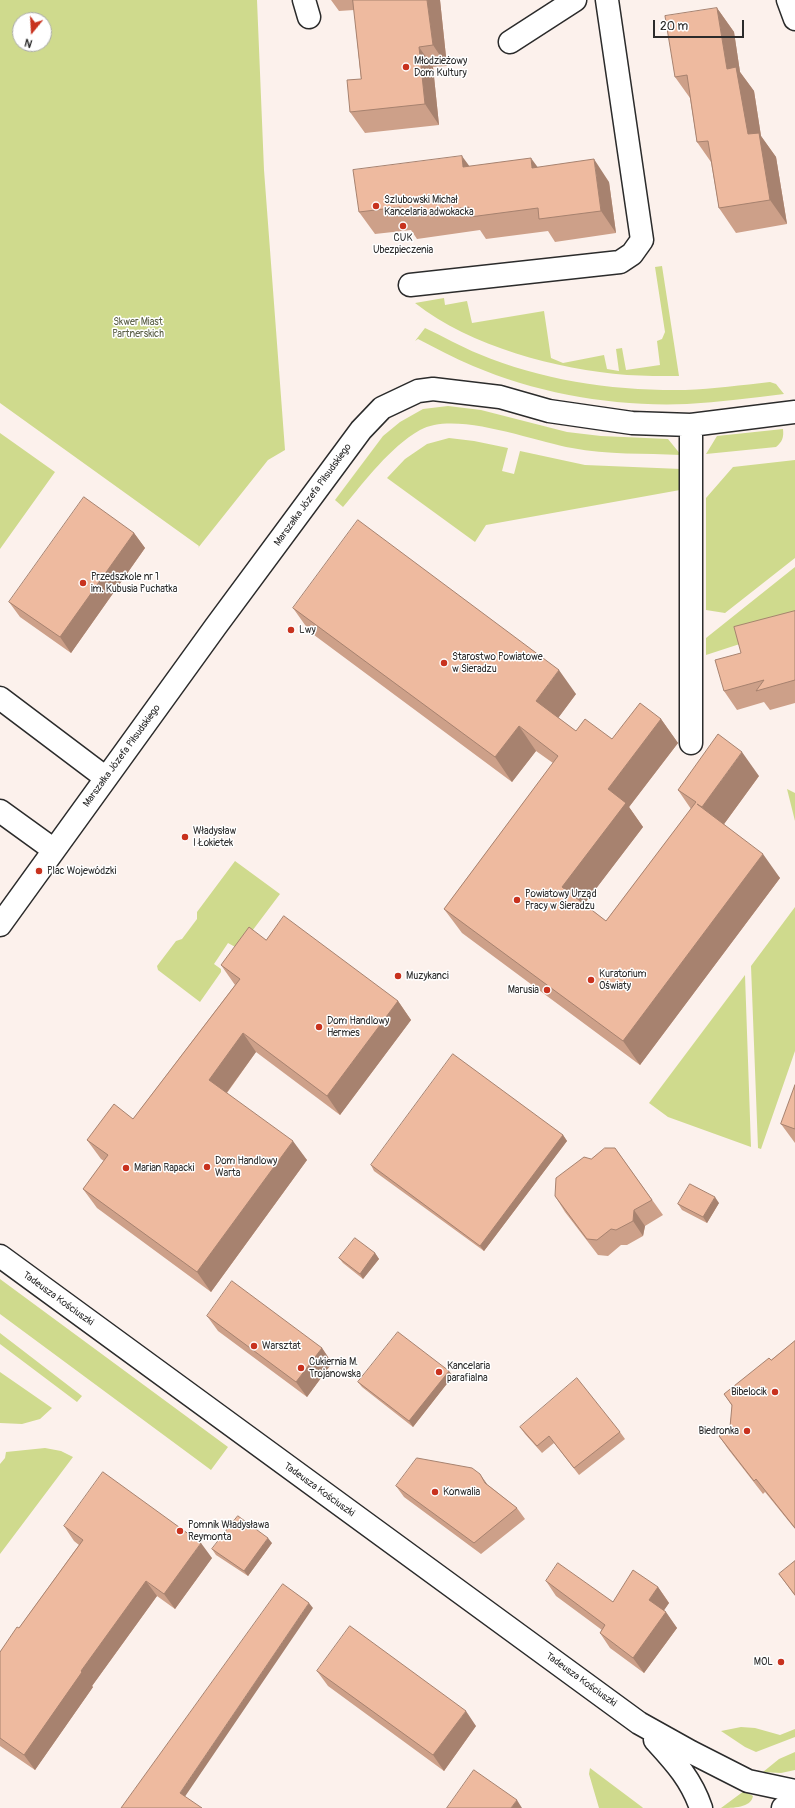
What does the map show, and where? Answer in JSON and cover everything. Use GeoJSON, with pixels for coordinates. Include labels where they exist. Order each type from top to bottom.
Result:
{"type":"FeatureCollection","features":[{"type":"Feature","properties":{"kind":"street"},"geometry":{"type":"LineString","coordinates":[[510,42],[575,0]]}},
{"type":"Feature","properties":{"kind":"street"},"geometry":{"type":"LineString","coordinates":[[410,285],[620,262],[632,254],[642,240],[607,0]]}},
{"type":"Feature","properties":{"kind":"street"},"geometry":{"type":"LineString","coordinates":[[788,0],[795,19]]}},
{"type":"Feature","properties":{"kind":"street","name":"Marszałka Józefa Piłsudskiego"},"geometry":{"type":"LineString","coordinates":[[0,924],[7,900],[54,850],[216,626],[361,430],[382,408],[418,391],[433,389],[500,397],[549,411],[632,424],[691,425],[795,412]]}},
{"type":"Feature","properties":{"kind":"street"},"geometry":{"type":"LineString","coordinates":[[691,425],[691,743]]}},
{"type":"Feature","properties":{"kind":"street"},"geometry":{"type":"LineString","coordinates":[[0,698],[106,778]]}},
{"type":"Feature","properties":{"kind":"street"},"geometry":{"type":"LineString","coordinates":[[0,811],[54,850]]}},
{"type":"Feature","properties":{"kind":"street","name":"Tadeusza Kościuszki"},"geometry":{"type":"LineString","coordinates":[[0,1256],[639,1723],[748,1781],[795,1791]]}},
{"type":"Feature","properties":{"kind":"street","name":"Tadeusza Kościuszki"},"geometry":{"type":"LineString","coordinates":[[639,1723],[680,1766],[694,1790],[701,1808]]}},
{"type":"Feature","properties":{"kind":"street"},"geometry":{"type":"LineString","coordinates":[[783,1808],[795,1800]]}},
{"type":"Feature","properties":{"kind":"green space","name":"Skwer Miast Partnerskich"},"geometry":{"type":"Polygon","coordinates":[[[0,0],[257,0],[264,170],[285,450],[268,460],[198,548],[199,546],[0,403],[0,0]]]}},
{"type":"Feature","properties":{"kind":"green space"},"geometry":{"type":"Polygon","coordinates":[[[662,266],[679,376],[627,375],[600,372],[543,361],[488,344],[437,318],[415,303],[444,298],[445,305],[467,301],[472,323],[544,311],[551,358],[563,363],[604,355],[607,369],[619,371],[616,349],[622,348],[626,370],[660,365],[657,341],[662,339],[665,332],[655,267],[662,266]]]}},
{"type":"Feature","properties":{"kind":"green space"},"geometry":{"type":"Polygon","coordinates":[[[425,328],[472,351],[504,363],[554,378],[632,389],[659,390],[717,388],[770,382],[776,384],[784,394],[687,404],[632,403],[578,397],[498,376],[466,363],[418,339],[415,341],[425,328]]]}},
{"type":"Feature","properties":{"kind":"green space"},"geometry":{"type":"Polygon","coordinates":[[[448,406],[481,410],[567,432],[601,436],[668,439],[681,455],[612,453],[585,450],[473,425],[453,423],[435,425],[420,430],[398,446],[378,465],[343,507],[335,500],[383,436],[400,422],[423,409],[448,406]]]}},
{"type":"Feature","properties":{"kind":"green space"},"geometry":{"type":"Polygon","coordinates":[[[783,429],[782,440],[776,447],[706,454],[717,436],[783,429]]]}},
{"type":"Feature","properties":{"kind":"green space"},"geometry":{"type":"Polygon","coordinates":[[[0,433],[55,472],[0,549],[0,433]]]}},
{"type":"Feature","properties":{"kind":"green space"},"geometry":{"type":"Polygon","coordinates":[[[449,438],[474,441],[508,448],[502,471],[514,474],[520,451],[585,465],[681,469],[680,490],[486,525],[475,542],[387,478],[405,459],[427,444],[449,438]]]}},
{"type":"Feature","properties":{"kind":"green space"},"geometry":{"type":"Polygon","coordinates":[[[795,460],[795,558],[725,613],[706,610],[706,498],[733,467],[795,460]]]}},
{"type":"Feature","properties":{"kind":"green space"},"geometry":{"type":"Polygon","coordinates":[[[795,567],[795,626],[706,655],[706,638],[795,567]]]}},
{"type":"Feature","properties":{"kind":"green space"},"geometry":{"type":"Polygon","coordinates":[[[787,789],[795,793],[795,821],[787,789]]]}},
{"type":"Feature","properties":{"kind":"green space"},"geometry":{"type":"Polygon","coordinates":[[[235,861],[280,894],[240,947],[237,948],[228,943],[214,964],[221,969],[221,972],[200,1002],[158,970],[157,966],[176,941],[182,939],[197,919],[197,912],[235,861]]]}},
{"type":"Feature","properties":{"kind":"green space"},"geometry":{"type":"Polygon","coordinates":[[[795,907],[795,1051],[761,1149],[758,1148],[751,966],[795,907]]]}},
{"type":"Feature","properties":{"kind":"green space"},"geometry":{"type":"Polygon","coordinates":[[[745,975],[751,1147],[668,1117],[649,1103],[745,975]]]}},
{"type":"Feature","properties":{"kind":"green space"},"geometry":{"type":"Polygon","coordinates":[[[0,1279],[228,1447],[211,1470],[0,1314],[0,1279]]]}},
{"type":"Feature","properties":{"kind":"green space"},"geometry":{"type":"Polygon","coordinates":[[[0,1333],[82,1396],[77,1402],[0,1344],[0,1333]]]}},
{"type":"Feature","properties":{"kind":"green space"},"geometry":{"type":"Polygon","coordinates":[[[0,1372],[52,1408],[40,1419],[22,1424],[0,1423],[0,1372]]]}},
{"type":"Feature","properties":{"kind":"green space"},"geometry":{"type":"Polygon","coordinates":[[[45,1448],[61,1451],[73,1457],[0,1554],[0,1464],[5,1458],[6,1452],[45,1448]]]}},
{"type":"Feature","properties":{"kind":"green space"},"geometry":{"type":"Polygon","coordinates":[[[741,1727],[755,1728],[780,1735],[795,1729],[795,1737],[756,1752],[745,1747],[721,1731],[741,1727]]]}},
{"type":"Feature","properties":{"kind":"green space"},"geometry":{"type":"Polygon","coordinates":[[[795,1752],[795,1770],[781,1773],[763,1772],[779,1759],[795,1752]]]}},
{"type":"Feature","properties":{"kind":"green space"},"geometry":{"type":"Polygon","coordinates":[[[590,1768],[643,1808],[599,1808],[589,1774],[590,1768]]]}},
{"type":"Feature","properties":{"kind":"green space"},"geometry":{"type":"Polygon","coordinates":[[[744,1791],[753,1796],[749,1803],[731,1808],[721,1808],[744,1791]]]}},
{"type":"Feature","properties":{"kind":"building","name":"Młodzieżowy Dom Kultury"},"geometry":{"type":"Polygon","coordinates":[[[353,0],[427,0],[433,45],[419,47],[425,104],[350,112],[347,80],[361,79],[353,0]]]}},
{"type":"Feature","properties":{"kind":"building"},"geometry":{"type":"Polygon","coordinates":[[[717,8],[727,69],[736,67],[748,134],[759,133],[770,200],[719,208],[708,141],[697,142],[687,75],[675,77],[665,16],[717,8]]]}},
{"type":"Feature","properties":{"kind":"building"},"geometry":{"type":"Polygon","coordinates":[[[462,156],[463,167],[531,158],[532,168],[594,159],[601,211],[539,219],[538,208],[470,217],[469,207],[401,216],[400,207],[359,212],[353,170],[462,156]]]}},
{"type":"Feature","properties":{"kind":"building","name":"Przedszkole nr 1 im. Kubusia Puchatka"},"geometry":{"type":"Polygon","coordinates":[[[84,497],[134,533],[60,637],[9,602],[84,497]]]}},
{"type":"Feature","properties":{"kind":"building"},"geometry":{"type":"Polygon","coordinates":[[[358,520],[559,670],[536,701],[576,731],[585,719],[612,739],[640,703],[661,719],[608,789],[626,803],[562,887],[606,921],[696,802],[678,790],[718,734],[742,752],[702,807],[697,804],[763,854],[623,1041],[444,909],[558,756],[519,726],[495,757],[293,608],[358,520]]]}},
{"type":"Feature","properties":{"kind":"building"},"geometry":{"type":"Polygon","coordinates":[[[795,611],[795,680],[756,691],[764,680],[724,691],[715,660],[741,653],[734,627],[795,611]]]}},
{"type":"Feature","properties":{"kind":"building"},"geometry":{"type":"Polygon","coordinates":[[[284,916],[398,1001],[327,1096],[243,1033],[209,1080],[293,1141],[197,1272],[83,1189],[108,1155],[87,1140],[114,1104],[133,1119],[240,979],[221,965],[249,927],[266,940],[284,916]]]}},
{"type":"Feature","properties":{"kind":"building"},"geometry":{"type":"Polygon","coordinates":[[[453,1054],[563,1135],[480,1246],[371,1165],[453,1054]]]}},
{"type":"Feature","properties":{"kind":"building"},"geometry":{"type":"Polygon","coordinates":[[[795,1085],[795,1129],[781,1124],[795,1085]]]}},
{"type":"Feature","properties":{"kind":"building"},"geometry":{"type":"Polygon","coordinates":[[[605,1148],[615,1148],[652,1200],[634,1210],[633,1221],[616,1230],[611,1229],[597,1240],[587,1239],[555,1196],[556,1178],[584,1157],[591,1159],[605,1148]]]}},
{"type":"Feature","properties":{"kind":"building"},"geometry":{"type":"Polygon","coordinates":[[[690,1184],[715,1197],[703,1217],[678,1204],[690,1184]]]}},
{"type":"Feature","properties":{"kind":"building"},"geometry":{"type":"Polygon","coordinates":[[[355,1238],[375,1253],[360,1274],[339,1258],[355,1238]]]}},
{"type":"Feature","properties":{"kind":"building"},"geometry":{"type":"Polygon","coordinates":[[[232,1281],[322,1348],[296,1382],[207,1316],[232,1281]]]}},
{"type":"Feature","properties":{"kind":"building"},"geometry":{"type":"Polygon","coordinates":[[[398,1332],[449,1371],[409,1421],[358,1382],[398,1332]]]}},
{"type":"Feature","properties":{"kind":"building"},"geometry":{"type":"Polygon","coordinates":[[[795,1341],[795,1528],[756,1479],[754,1481],[719,1436],[730,1427],[732,1405],[724,1394],[769,1358],[771,1360],[795,1341]]]}},
{"type":"Feature","properties":{"kind":"building"},"geometry":{"type":"Polygon","coordinates":[[[577,1378],[620,1432],[574,1468],[549,1436],[537,1446],[520,1427],[577,1378]]]}},
{"type":"Feature","properties":{"kind":"building"},"geometry":{"type":"Polygon","coordinates":[[[417,1458],[472,1468],[480,1474],[485,1483],[517,1508],[474,1543],[396,1486],[417,1458]]]}},
{"type":"Feature","properties":{"kind":"building"},"geometry":{"type":"Polygon","coordinates":[[[103,1472],[201,1543],[164,1594],[146,1581],[81,1671],[82,1672],[24,1755],[0,1738],[0,1652],[17,1627],[19,1628],[83,1540],[64,1526],[103,1472]]]}},
{"type":"Feature","properties":{"kind":"building"},"geometry":{"type":"Polygon","coordinates":[[[238,1516],[268,1538],[244,1571],[212,1549],[238,1516]]]}},
{"type":"Feature","properties":{"kind":"building"},"geometry":{"type":"Polygon","coordinates":[[[795,1561],[795,1595],[779,1574],[795,1561]]]}},
{"type":"Feature","properties":{"kind":"building"},"geometry":{"type":"Polygon","coordinates":[[[558,1563],[613,1602],[633,1570],[658,1587],[649,1600],[666,1612],[633,1658],[600,1633],[605,1625],[546,1581],[558,1563]]]}},
{"type":"Feature","properties":{"kind":"building"},"geometry":{"type":"Polygon","coordinates":[[[283,1584],[309,1603],[180,1793],[202,1808],[121,1808],[134,1790],[283,1584]]]}},
{"type":"Feature","properties":{"kind":"building"},"geometry":{"type":"Polygon","coordinates":[[[350,1626],[466,1711],[433,1755],[317,1671],[350,1626]]]}},
{"type":"Feature","properties":{"kind":"building"},"geometry":{"type":"Polygon","coordinates":[[[474,1770],[517,1800],[511,1808],[447,1808],[474,1770]]]}},
{"type":"Feature","properties":{"kind":"place","name":"Młodzieżowy Dom Kultury"},"geometry":{"type":"Point","coordinates":[406,67]}},
{"type":"Feature","properties":{"kind":"place","name":"Szlubowski Michał Kancelaria adwokacka"},"geometry":{"type":"Point","coordinates":[376,206]}},
{"type":"Feature","properties":{"kind":"place","name":"CUK Ubezpieczenia"},"geometry":{"type":"Point","coordinates":[403,226]}},
{"type":"Feature","properties":{"kind":"place","name":"Przedszkole nr 1 im. Kubusia Puchatka"},"geometry":{"type":"Point","coordinates":[83,583]}},
{"type":"Feature","properties":{"kind":"place","name":"Lwy"},"geometry":{"type":"Point","coordinates":[291,630]}},
{"type":"Feature","properties":{"kind":"place","name":"Starostwo Powiatowe w Sieradzu"},"geometry":{"type":"Point","coordinates":[444,663]}},
{"type":"Feature","properties":{"kind":"place","name":"Władysław I Łokietek"},"geometry":{"type":"Point","coordinates":[185,837]}},
{"type":"Feature","properties":{"kind":"place","name":"Plac Wojewódzki"},"geometry":{"type":"Point","coordinates":[39,871]}},
{"type":"Feature","properties":{"kind":"place","name":"Powiatowy Urząd Pracy w Sieradzu"},"geometry":{"type":"Point","coordinates":[517,900]}},
{"type":"Feature","properties":{"kind":"place","name":"Muzykanci"},"geometry":{"type":"Point","coordinates":[398,976]}},
{"type":"Feature","properties":{"kind":"place","name":"Kuratorium Oświaty"},"geometry":{"type":"Point","coordinates":[591,980]}},
{"type":"Feature","properties":{"kind":"place","name":"Marusia"},"geometry":{"type":"Point","coordinates":[547,990]}},
{"type":"Feature","properties":{"kind":"place","name":"Dom Handlowy Hermes"},"geometry":{"type":"Point","coordinates":[319,1027]}},
{"type":"Feature","properties":{"kind":"place","name":"Dom Handlowy Warta"},"geometry":{"type":"Point","coordinates":[207,1167]}},
{"type":"Feature","properties":{"kind":"place","name":"Marian Rapacki"},"geometry":{"type":"Point","coordinates":[126,1168]}},
{"type":"Feature","properties":{"kind":"place","name":"Warsztat"},"geometry":{"type":"Point","coordinates":[254,1346]}},
{"type":"Feature","properties":{"kind":"place","name":"Cukiernia M. Trojanowska"},"geometry":{"type":"Point","coordinates":[301,1368]}},
{"type":"Feature","properties":{"kind":"place","name":"Kancelaria parafialna"},"geometry":{"type":"Point","coordinates":[439,1372]}},
{"type":"Feature","properties":{"kind":"place","name":"Bibelocik"},"geometry":{"type":"Point","coordinates":[775,1392]}},
{"type":"Feature","properties":{"kind":"place","name":"Biedronka"},"geometry":{"type":"Point","coordinates":[747,1431]}},
{"type":"Feature","properties":{"kind":"place","name":"Konwalia"},"geometry":{"type":"Point","coordinates":[435,1492]}},
{"type":"Feature","properties":{"kind":"place","name":"Pomnik Władysława Reymonta"},"geometry":{"type":"Point","coordinates":[180,1531]}},
{"type":"Feature","properties":{"kind":"place","name":"MOL"},"geometry":{"type":"Point","coordinates":[781,1662]}}]}
